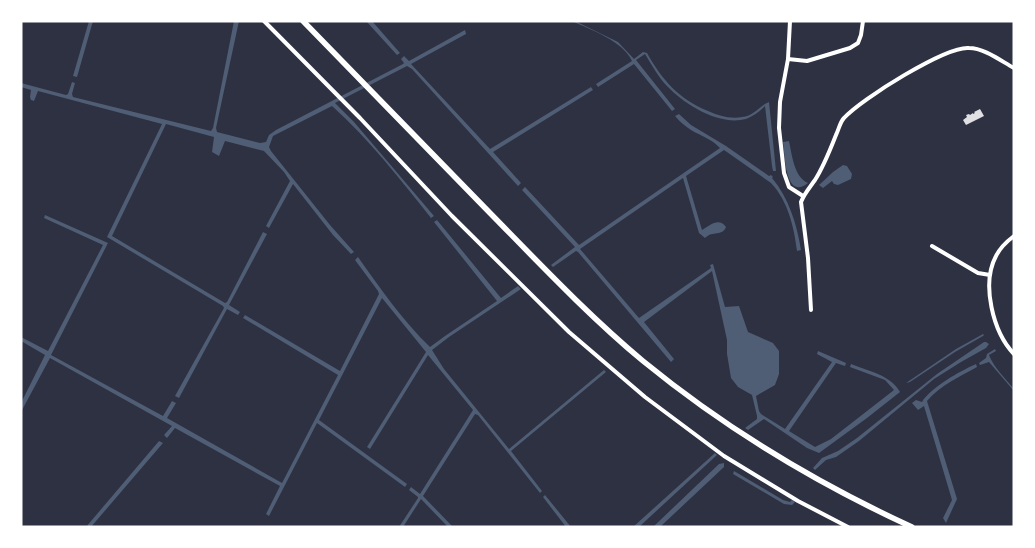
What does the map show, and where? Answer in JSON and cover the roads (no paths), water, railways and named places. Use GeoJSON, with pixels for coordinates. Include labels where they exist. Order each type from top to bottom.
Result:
{"type":"FeatureCollection","features":[{"type":"Feature","properties":{"kind":"main road"},"geometry":{"type":"LineString","coordinates":[[303,21],[577,301],[643,360],[682,391],[760,446],[842,494],[912,527]]}},
{"type":"Feature","properties":{"kind":"street"},"geometry":{"type":"LineString","coordinates":[[264,21],[568,332],[645,397],[724,456],[798,501],[848,527]]}},
{"type":"Feature","properties":{"kind":"street"},"geometry":{"type":"LineString","coordinates":[[790,21],[788,59],[779,109],[779,128],[784,173],[789,187],[803,196]]}},
{"type":"Feature","properties":{"kind":"street"},"geometry":{"type":"LineString","coordinates":[[788,59],[807,61],[850,48],[858,43],[863,21]]}},
{"type":"Feature","properties":{"kind":"street"},"geometry":{"type":"LineString","coordinates":[[810,310],[808,258],[801,202],[825,163],[843,119],[884,88],[942,55],[962,48],[980,50],[1014,68]]}},
{"type":"Feature","properties":{"kind":"street"},"geometry":{"type":"LineString","coordinates":[[1014,236],[1004,244],[995,257],[990,275],[991,304],[995,322],[1007,347],[1014,354]]}},
{"type":"Feature","properties":{"kind":"street"},"geometry":{"type":"LineString","coordinates":[[932,246],[978,273],[990,275]]}},
{"type":"Feature","properties":{"kind":"water"},"geometry":{"type":"Polygon","coordinates":[[[89,21],[93,21],[77,77],[73,76],[89,21]]]}},
{"type":"Feature","properties":{"kind":"water"},"geometry":{"type":"Polygon","coordinates":[[[234,21],[239,21],[216,128],[217,132],[260,143],[266,142],[269,135],[276,130],[403,64],[401,59],[404,56],[409,61],[465,30],[466,34],[411,64],[490,149],[591,87],[593,90],[493,152],[521,183],[518,186],[412,69],[407,66],[335,103],[354,122],[434,216],[431,218],[396,174],[332,106],[273,136],[269,147],[271,151],[354,252],[351,254],[333,235],[293,184],[269,228],[266,226],[290,181],[264,151],[225,141],[219,156],[212,152],[214,137],[166,124],[112,236],[225,303],[263,232],[267,234],[229,305],[240,312],[238,315],[227,309],[179,398],[175,396],[224,308],[107,237],[162,124],[38,91],[34,101],[30,97],[31,90],[21,87],[21,83],[66,95],[72,82],[75,83],[73,97],[211,131],[234,21]]]}},
{"type":"Feature","properties":{"kind":"water"},"geometry":{"type":"Polygon","coordinates":[[[366,21],[372,21],[400,53],[397,55],[366,21]]]}},
{"type":"Feature","properties":{"kind":"water"},"geometry":{"type":"Polygon","coordinates":[[[572,21],[618,42],[634,59],[643,52],[647,53],[672,88],[688,101],[712,113],[738,118],[753,113],[769,102],[776,171],[773,171],[772,166],[765,106],[746,119],[736,120],[714,117],[693,107],[674,93],[658,75],[645,54],[636,60],[675,109],[672,111],[634,64],[598,87],[596,84],[632,61],[628,54],[614,42],[572,21]]]}},
{"type":"Feature","properties":{"kind":"water"},"geometry":{"type":"Polygon","coordinates":[[[679,114],[691,125],[773,177],[791,212],[801,250],[797,251],[789,215],[777,190],[771,183],[724,150],[686,176],[702,230],[717,222],[726,227],[722,232],[711,234],[705,238],[699,233],[683,178],[580,249],[639,318],[711,268],[710,265],[713,264],[725,307],[739,306],[748,332],[773,343],[779,351],[779,374],[775,385],[756,396],[761,414],[785,429],[832,362],[817,354],[818,351],[846,363],[845,366],[836,363],[789,431],[815,447],[831,439],[894,390],[885,380],[850,367],[851,364],[878,374],[896,386],[900,392],[819,453],[807,448],[764,419],[748,430],[745,428],[757,419],[757,416],[752,395],[738,387],[731,378],[727,340],[712,271],[644,322],[674,359],[671,362],[578,252],[576,251],[553,267],[551,265],[575,247],[522,190],[525,187],[579,245],[720,148],[714,142],[683,124],[675,116],[679,114]]]}},
{"type":"Feature","properties":{"kind":"water"},"geometry":{"type":"Polygon","coordinates":[[[789,141],[797,171],[803,180],[808,183],[800,187],[795,186],[791,182],[786,166],[783,142],[789,141]]]}},
{"type":"Feature","properties":{"kind":"water"},"geometry":{"type":"Polygon","coordinates":[[[843,165],[847,166],[852,174],[851,179],[838,185],[832,181],[823,188],[819,185],[833,172],[843,165]]]}},
{"type":"Feature","properties":{"kind":"water"},"geometry":{"type":"Polygon","coordinates":[[[45,215],[108,243],[51,355],[163,416],[172,401],[176,403],[167,418],[282,483],[338,375],[243,318],[245,315],[340,371],[379,294],[355,260],[358,257],[401,315],[430,347],[497,301],[434,222],[437,220],[501,298],[518,286],[521,289],[432,350],[444,369],[509,449],[604,370],[606,372],[511,451],[542,491],[540,493],[478,415],[475,414],[423,496],[453,527],[448,527],[421,499],[403,527],[399,527],[418,498],[409,490],[411,487],[420,494],[473,410],[428,355],[370,449],[367,447],[426,352],[382,298],[319,420],[407,484],[405,487],[317,423],[269,516],[266,514],[280,486],[175,428],[167,438],[164,435],[172,426],[50,358],[21,412],[21,403],[45,355],[21,341],[21,337],[48,351],[103,245],[44,218],[45,215]]]}},
{"type":"Feature","properties":{"kind":"water"},"geometry":{"type":"Polygon","coordinates":[[[983,334],[983,336],[906,383],[956,349],[983,334]]]}},
{"type":"Feature","properties":{"kind":"water"},"geometry":{"type":"Polygon","coordinates":[[[984,342],[989,344],[986,348],[934,379],[859,441],[836,457],[826,460],[815,470],[813,468],[822,458],[838,451],[857,438],[937,374],[984,342]]]}},
{"type":"Feature","properties":{"kind":"water"},"geometry":{"type":"Polygon","coordinates":[[[995,349],[996,351],[989,355],[991,360],[1014,391],[989,362],[980,365],[979,363],[986,358],[987,354],[995,349]]]}},
{"type":"Feature","properties":{"kind":"water"},"geometry":{"type":"Polygon","coordinates":[[[976,364],[977,367],[944,386],[927,401],[957,499],[946,523],[943,518],[952,500],[924,406],[918,410],[912,403],[916,400],[922,402],[938,386],[954,375],[976,364]]]}},
{"type":"Feature","properties":{"kind":"water"},"geometry":{"type":"Polygon","coordinates":[[[159,441],[163,443],[91,527],[86,527],[159,441]]]}},
{"type":"Feature","properties":{"kind":"water"},"geometry":{"type":"Polygon","coordinates":[[[715,453],[717,455],[639,527],[633,527],[715,453]]]}},
{"type":"Feature","properties":{"kind":"water"},"geometry":{"type":"Polygon","coordinates":[[[724,463],[724,467],[660,527],[653,527],[719,464],[724,463]]]}},
{"type":"Feature","properties":{"kind":"water"},"geometry":{"type":"Polygon","coordinates":[[[734,471],[783,500],[795,502],[792,505],[784,504],[733,474],[734,471]]]}},
{"type":"Feature","properties":{"kind":"water"},"geometry":{"type":"Polygon","coordinates":[[[545,495],[571,527],[566,527],[543,497],[545,495]]]}}]}
